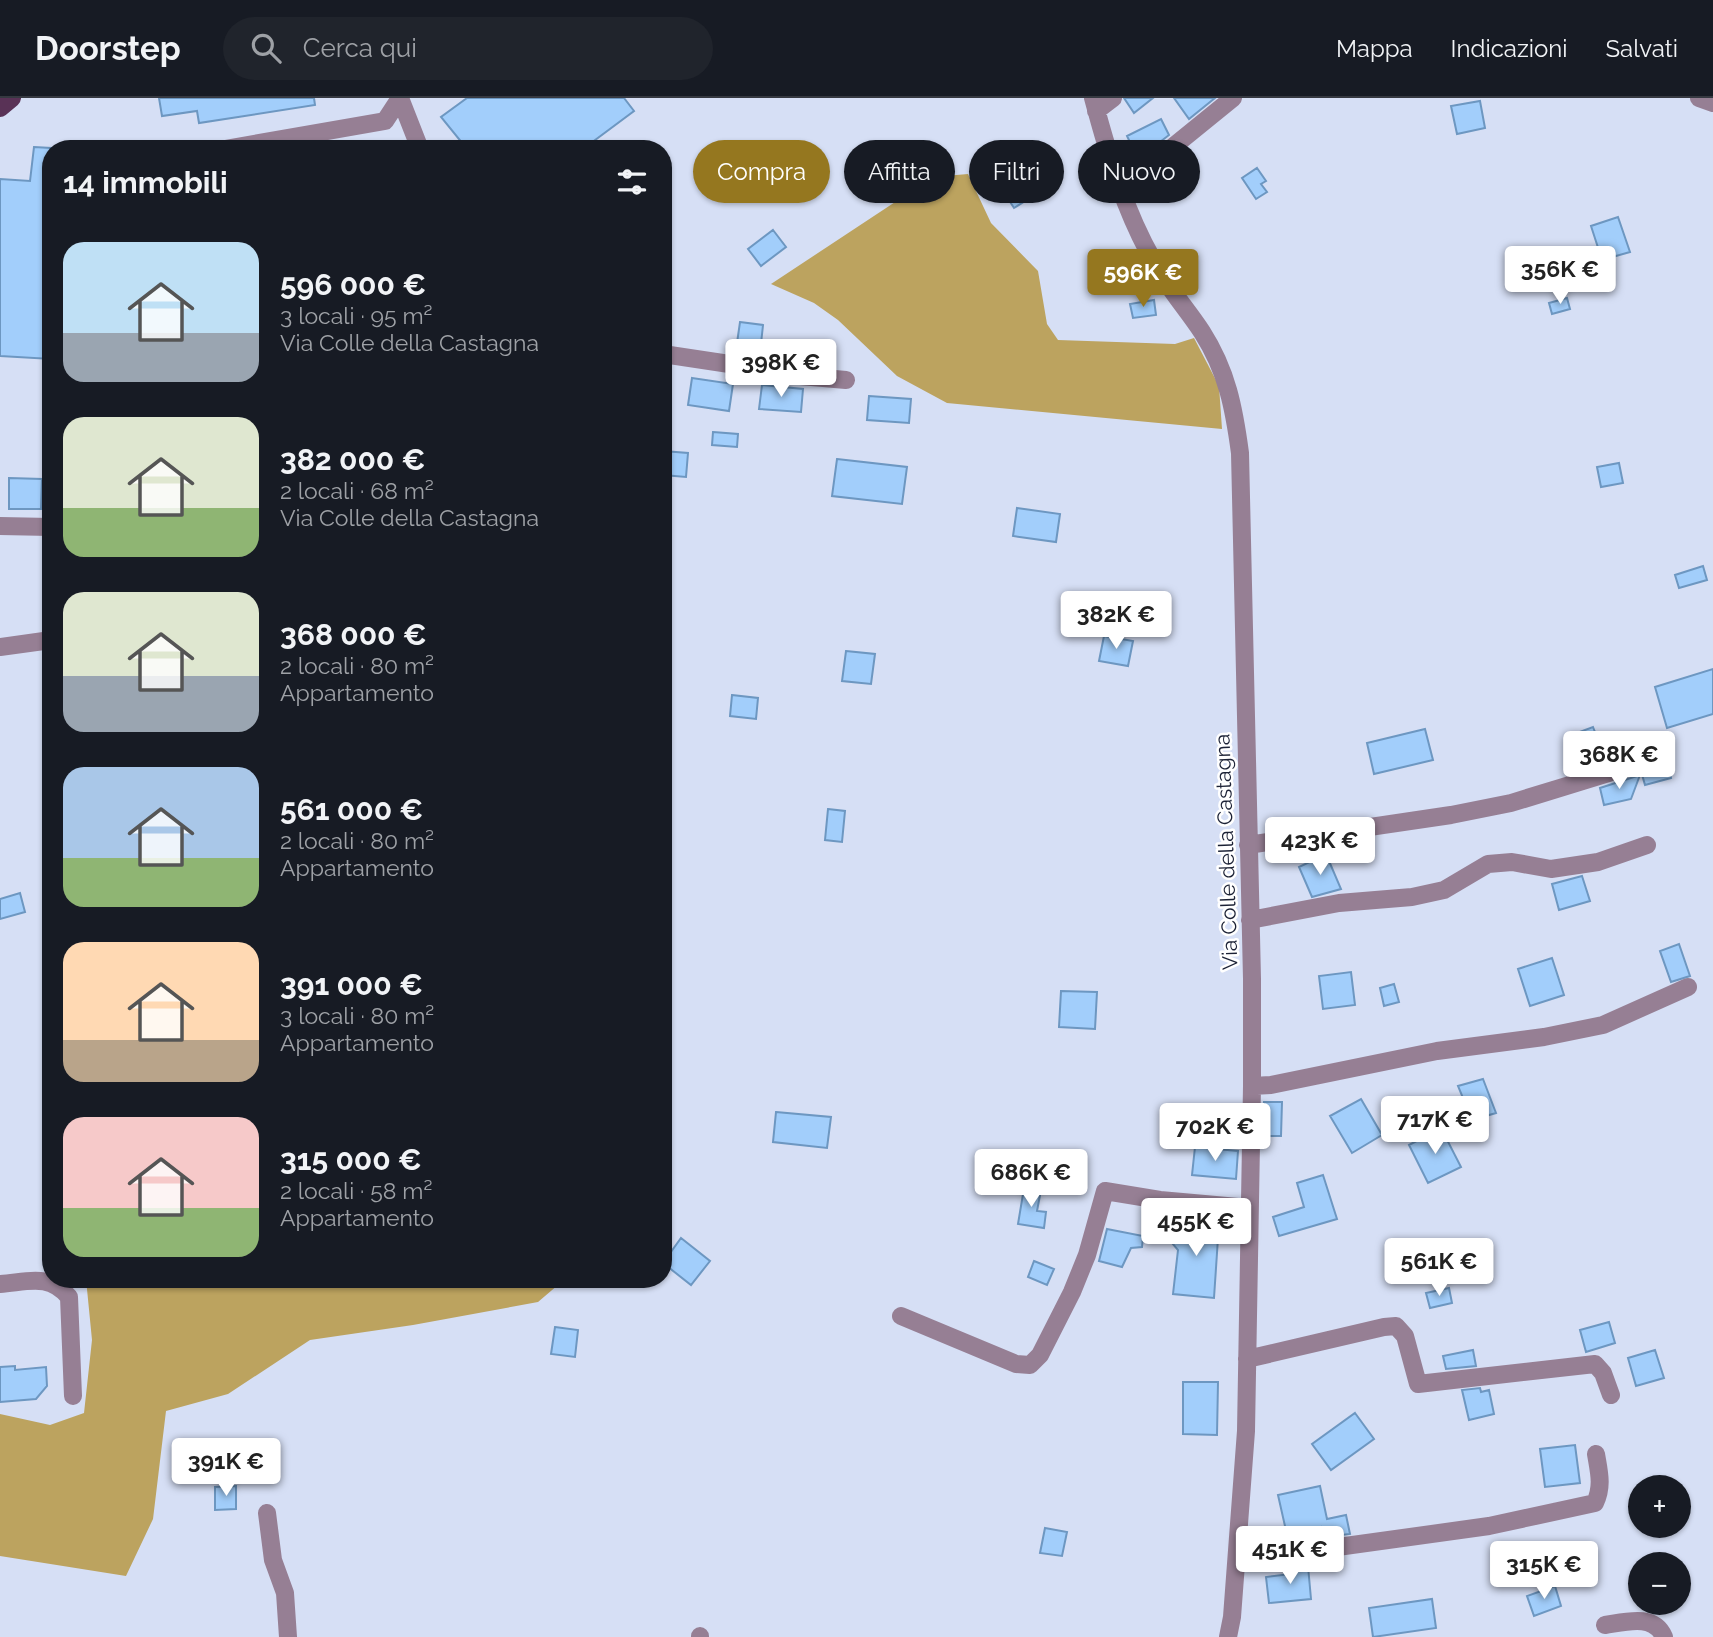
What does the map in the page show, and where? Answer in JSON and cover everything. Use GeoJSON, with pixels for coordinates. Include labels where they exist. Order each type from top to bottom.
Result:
{"type":"FeatureCollection","features":[{"type":"Feature","properties":{"kind":"main road"},"geometry":{"type":"LineString","coordinates":[[0,108],[12,98]]}},
{"type":"Feature","properties":{"kind":"street"},"geometry":{"type":"LineString","coordinates":[[276,140],[385,121],[400,98]]}},
{"type":"Feature","properties":{"kind":"street"},"geometry":{"type":"LineString","coordinates":[[400,98],[416,140]]}},
{"type":"Feature","properties":{"kind":"street"},"geometry":{"type":"LineString","coordinates":[[1094,105],[1113,98]]}},
{"type":"Feature","properties":{"kind":"street"},"geometry":{"type":"LineString","coordinates":[[1181,140],[1233,98]]}},
{"type":"Feature","properties":{"kind":"street"},"geometry":{"type":"LineString","coordinates":[[1699,98],[1713,103]]}},
{"type":"Feature","properties":{"kind":"street","name":"Via Colle della Castagna"},"geometry":{"type":"LineString","coordinates":[[1094,105],[1105,140]]}},
{"type":"Feature","properties":{"kind":"street","name":"Via Colle della Castagna"},"geometry":{"type":"LineString","coordinates":[[1127,203],[1154,264],[1204,334],[1224,373],[1233,402],[1240,453],[1252,1086],[1246,1431],[1237,1561],[1228,1637]]}},
{"type":"Feature","properties":{"kind":"street"},"geometry":{"type":"LineString","coordinates":[[672,355],[736,365],[755,372],[846,380]]}},
{"type":"Feature","properties":{"kind":"street"},"geometry":{"type":"LineString","coordinates":[[0,526],[42,527]]}},
{"type":"Feature","properties":{"kind":"street"},"geometry":{"type":"LineString","coordinates":[[0,648],[42,641]]}},
{"type":"Feature","properties":{"kind":"street"},"geometry":{"type":"LineString","coordinates":[[1248,845],[1451,815],[1511,803],[1609,773]]}},
{"type":"Feature","properties":{"kind":"street"},"geometry":{"type":"LineString","coordinates":[[1250,920],[1339,903],[1412,897],[1444,890],[1488,864],[1512,862],[1551,870],[1598,862],[1647,845]]}},
{"type":"Feature","properties":{"kind":"street"},"geometry":{"type":"LineString","coordinates":[[1252,1086],[1271,1085],[1425,1053],[1544,1037],[1603,1025],[1688,988]]}},
{"type":"Feature","properties":{"kind":"street"},"geometry":{"type":"LineString","coordinates":[[901,1316],[1016,1364],[1030,1365],[1040,1355],[1072,1292],[1087,1255],[1105,1191],[1160,1200],[1249,1208]]}},
{"type":"Feature","properties":{"kind":"street"},"geometry":{"type":"LineString","coordinates":[[0,1284],[42,1280]]}},
{"type":"Feature","properties":{"kind":"street"},"geometry":{"type":"LineString","coordinates":[[61,1288],[69,1297],[73,1396]]}},
{"type":"Feature","properties":{"kind":"street"},"geometry":{"type":"LineString","coordinates":[[1247,1359],[1396,1326],[1405,1336],[1418,1384],[1595,1364],[1603,1373],[1611,1395]]}},
{"type":"Feature","properties":{"kind":"street"},"geometry":{"type":"LineString","coordinates":[[1237,1561],[1489,1526],[1595,1503],[1601,1483],[1596,1454]]}},
{"type":"Feature","properties":{"kind":"street"},"geometry":{"type":"LineString","coordinates":[[267,1513],[272,1560],[285,1593],[288,1637]]}},
{"type":"Feature","properties":{"kind":"street"},"geometry":{"type":"LineString","coordinates":[[1605,1625],[1633,1621],[1650,1622],[1663,1632],[1664,1637]]}},
{"type":"Feature","properties":{"kind":"shaded area"},"geometry":{"type":"Polygon","coordinates":[[[968,174],[969,203],[982,203],[991,223],[1038,271],[1047,324],[1058,340],[1175,344],[1194,338],[1219,386],[1222,429],[947,403],[897,376],[838,320],[814,303],[771,284],[894,203],[955,203],[955,175],[968,174]]]}},
{"type":"Feature","properties":{"kind":"shaded area"},"geometry":{"type":"Polygon","coordinates":[[[87,1288],[554,1288],[538,1302],[413,1325],[310,1340],[228,1394],[166,1411],[153,1519],[126,1576],[0,1556],[0,1414],[50,1425],[84,1413],[92,1340],[87,1288]]]}},
{"type":"Feature","properties":{"kind":"building"},"geometry":{"type":"Polygon","coordinates":[[[159,98],[314,98],[315,105],[199,123],[197,111],[162,116],[159,98]]]}},
{"type":"Feature","properties":{"kind":"building"},"geometry":{"type":"Polygon","coordinates":[[[467,98],[624,98],[634,111],[595,140],[460,140],[441,117],[467,98]]]}},
{"type":"Feature","properties":{"kind":"building"},"geometry":{"type":"Polygon","coordinates":[[[1124,98],[1153,98],[1134,113],[1124,98]]]}},
{"type":"Feature","properties":{"kind":"building"},"geometry":{"type":"Polygon","coordinates":[[[1174,98],[1215,98],[1189,119],[1174,98]]]}},
{"type":"Feature","properties":{"kind":"building"},"geometry":{"type":"Polygon","coordinates":[[[1480,101],[1485,128],[1457,134],[1451,106],[1480,101]]]}},
{"type":"Feature","properties":{"kind":"building"},"geometry":{"type":"Polygon","coordinates":[[[1161,119],[1169,135],[1163,140],[1129,140],[1127,136],[1161,119]]]}},
{"type":"Feature","properties":{"kind":"building"},"geometry":{"type":"Polygon","coordinates":[[[34,147],[42,147],[42,358],[0,356],[0,179],[30,181],[34,147]]]}},
{"type":"Feature","properties":{"kind":"building"},"geometry":{"type":"Polygon","coordinates":[[[1257,168],[1266,181],[1261,184],[1267,192],[1256,199],[1242,178],[1257,168]]]}},
{"type":"Feature","properties":{"kind":"building"},"geometry":{"type":"Polygon","coordinates":[[[1618,217],[1630,252],[1602,260],[1591,226],[1618,217]]]}},
{"type":"Feature","properties":{"kind":"building"},"geometry":{"type":"Polygon","coordinates":[[[773,230],[786,247],[761,266],[748,249],[773,230]]]}},
{"type":"Feature","properties":{"kind":"building"},"geometry":{"type":"Polygon","coordinates":[[[1567,298],[1570,309],[1552,314],[1549,303],[1567,298]]]}},
{"type":"Feature","properties":{"kind":"building"},"geometry":{"type":"Polygon","coordinates":[[[1154,300],[1156,315],[1133,318],[1130,304],[1154,300]]]}},
{"type":"Feature","properties":{"kind":"building"},"geometry":{"type":"Polygon","coordinates":[[[740,322],[763,325],[760,353],[736,350],[740,322]]]}},
{"type":"Feature","properties":{"kind":"building"},"geometry":{"type":"Polygon","coordinates":[[[692,378],[733,384],[729,411],[688,405],[692,378]]]}},
{"type":"Feature","properties":{"kind":"building"},"geometry":{"type":"Polygon","coordinates":[[[762,385],[803,389],[801,412],[759,409],[762,385]]]}},
{"type":"Feature","properties":{"kind":"building"},"geometry":{"type":"Polygon","coordinates":[[[869,396],[911,399],[909,423],[867,420],[869,396]]]}},
{"type":"Feature","properties":{"kind":"building"},"geometry":{"type":"Polygon","coordinates":[[[713,432],[738,434],[737,447],[712,445],[713,432]]]}},
{"type":"Feature","properties":{"kind":"building"},"geometry":{"type":"Polygon","coordinates":[[[672,452],[688,453],[686,477],[672,476],[672,452]]]}},
{"type":"Feature","properties":{"kind":"building"},"geometry":{"type":"Polygon","coordinates":[[[837,459],[907,467],[902,504],[832,496],[837,459]]]}},
{"type":"Feature","properties":{"kind":"building"},"geometry":{"type":"Polygon","coordinates":[[[1619,463],[1623,483],[1601,487],[1597,467],[1619,463]]]}},
{"type":"Feature","properties":{"kind":"building"},"geometry":{"type":"Polygon","coordinates":[[[9,478],[42,479],[41,509],[9,509],[9,478]]]}},
{"type":"Feature","properties":{"kind":"building"},"geometry":{"type":"Polygon","coordinates":[[[1017,508],[1060,514],[1056,542],[1013,536],[1017,508]]]}},
{"type":"Feature","properties":{"kind":"building"},"geometry":{"type":"Polygon","coordinates":[[[1703,566],[1707,580],[1679,588],[1675,575],[1703,566]]]}},
{"type":"Feature","properties":{"kind":"building"},"geometry":{"type":"Polygon","coordinates":[[[1104,636],[1133,641],[1128,666],[1099,661],[1104,636]]]}},
{"type":"Feature","properties":{"kind":"building"},"geometry":{"type":"Polygon","coordinates":[[[846,651],[875,654],[871,684],[842,681],[846,651]]]}},
{"type":"Feature","properties":{"kind":"building"},"geometry":{"type":"Polygon","coordinates":[[[1713,669],[1713,714],[1667,728],[1655,687],[1713,669]]]}},
{"type":"Feature","properties":{"kind":"building"},"geometry":{"type":"Polygon","coordinates":[[[732,695],[758,698],[756,719],[730,716],[732,695]]]}},
{"type":"Feature","properties":{"kind":"building"},"geometry":{"type":"Polygon","coordinates":[[[1593,727],[1599,742],[1609,738],[1615,754],[1588,764],[1581,748],[1572,751],[1566,737],[1593,727]]]}},
{"type":"Feature","properties":{"kind":"building"},"geometry":{"type":"Polygon","coordinates":[[[1425,729],[1433,760],[1374,774],[1367,743],[1425,729]]]}},
{"type":"Feature","properties":{"kind":"building"},"geometry":{"type":"Polygon","coordinates":[[[1666,757],[1671,778],[1645,785],[1639,764],[1666,757]]]}},
{"type":"Feature","properties":{"kind":"building"},"geometry":{"type":"Polygon","coordinates":[[[1640,775],[1631,799],[1604,805],[1600,788],[1640,775]]]}},
{"type":"Feature","properties":{"kind":"building"},"geometry":{"type":"Polygon","coordinates":[[[828,809],[845,811],[842,842],[825,840],[828,809]]]}},
{"type":"Feature","properties":{"kind":"building"},"geometry":{"type":"Polygon","coordinates":[[[1326,854],[1341,889],[1312,897],[1299,867],[1326,854]]]}},
{"type":"Feature","properties":{"kind":"building"},"geometry":{"type":"Polygon","coordinates":[[[1582,876],[1590,901],[1559,910],[1552,884],[1582,876]]]}},
{"type":"Feature","properties":{"kind":"building"},"geometry":{"type":"Polygon","coordinates":[[[20,893],[25,912],[0,919],[0,899],[20,893]]]}},
{"type":"Feature","properties":{"kind":"building"},"geometry":{"type":"Polygon","coordinates":[[[1679,944],[1690,976],[1671,982],[1660,951],[1679,944]]]}},
{"type":"Feature","properties":{"kind":"building"},"geometry":{"type":"Polygon","coordinates":[[[1552,958],[1564,995],[1530,1006],[1518,969],[1552,958]]]}},
{"type":"Feature","properties":{"kind":"building"},"geometry":{"type":"Polygon","coordinates":[[[1351,972],[1355,1005],[1323,1009],[1319,976],[1351,972]]]}},
{"type":"Feature","properties":{"kind":"building"},"geometry":{"type":"Polygon","coordinates":[[[1394,984],[1399,1002],[1384,1006],[1380,988],[1394,984]]]}},
{"type":"Feature","properties":{"kind":"building"},"geometry":{"type":"Polygon","coordinates":[[[1061,991],[1097,992],[1095,1029],[1059,1027],[1061,991]]]}},
{"type":"Feature","properties":{"kind":"building"},"geometry":{"type":"Polygon","coordinates":[[[1483,1079],[1496,1113],[1472,1120],[1458,1086],[1483,1079]]]}},
{"type":"Feature","properties":{"kind":"building"},"geometry":{"type":"Polygon","coordinates":[[[1361,1099],[1382,1135],[1352,1153],[1330,1116],[1361,1099]]]}},
{"type":"Feature","properties":{"kind":"building"},"geometry":{"type":"Polygon","coordinates":[[[1264,1102],[1282,1102],[1281,1136],[1263,1136],[1264,1102]]]}},
{"type":"Feature","properties":{"kind":"building"},"geometry":{"type":"Polygon","coordinates":[[[776,1112],[831,1117],[827,1148],[773,1142],[776,1112]]]}},
{"type":"Feature","properties":{"kind":"building"},"geometry":{"type":"Polygon","coordinates":[[[1441,1128],[1461,1167],[1428,1183],[1409,1145],[1441,1128]]]}},
{"type":"Feature","properties":{"kind":"building"},"geometry":{"type":"Polygon","coordinates":[[[1195,1147],[1238,1151],[1236,1179],[1192,1175],[1195,1147]]]}},
{"type":"Feature","properties":{"kind":"building"},"geometry":{"type":"Polygon","coordinates":[[[1323,1175],[1337,1219],[1279,1236],[1273,1217],[1304,1207],[1297,1183],[1323,1175]]]}},
{"type":"Feature","properties":{"kind":"building"},"geometry":{"type":"Polygon","coordinates":[[[1024,1188],[1041,1190],[1037,1211],[1046,1212],[1044,1228],[1018,1224],[1024,1188]]]}},
{"type":"Feature","properties":{"kind":"building"},"geometry":{"type":"Polygon","coordinates":[[[1182,1219],[1219,1223],[1214,1298],[1173,1294],[1178,1250],[1172,1243],[1173,1230],[1180,1231],[1182,1219]]]}},
{"type":"Feature","properties":{"kind":"building"},"geometry":{"type":"Polygon","coordinates":[[[1107,1229],[1143,1236],[1142,1247],[1131,1248],[1122,1267],[1099,1261],[1107,1229]]]}},
{"type":"Feature","properties":{"kind":"building"},"geometry":{"type":"Polygon","coordinates":[[[681,1238],[710,1261],[691,1285],[672,1270],[672,1250],[681,1238]]]}},
{"type":"Feature","properties":{"kind":"building"},"geometry":{"type":"Polygon","coordinates":[[[1034,1261],[1054,1269],[1047,1285],[1028,1277],[1034,1261]]]}},
{"type":"Feature","properties":{"kind":"building"},"geometry":{"type":"Polygon","coordinates":[[[1449,1288],[1452,1303],[1430,1308],[1426,1293],[1449,1288]]]}},
{"type":"Feature","properties":{"kind":"building"},"geometry":{"type":"Polygon","coordinates":[[[1609,1322],[1615,1343],[1586,1352],[1580,1330],[1609,1322]]]}},
{"type":"Feature","properties":{"kind":"building"},"geometry":{"type":"Polygon","coordinates":[[[555,1327],[578,1330],[575,1357],[551,1354],[555,1327]]]}},
{"type":"Feature","properties":{"kind":"building"},"geometry":{"type":"Polygon","coordinates":[[[1473,1350],[1476,1366],[1446,1369],[1443,1356],[1473,1350]]]}},
{"type":"Feature","properties":{"kind":"building"},"geometry":{"type":"Polygon","coordinates":[[[1655,1350],[1664,1378],[1636,1386],[1628,1358],[1655,1350]]]}},
{"type":"Feature","properties":{"kind":"building"},"geometry":{"type":"Polygon","coordinates":[[[15,1366],[15,1370],[46,1367],[47,1386],[36,1399],[0,1402],[0,1367],[15,1366]]]}},
{"type":"Feature","properties":{"kind":"building"},"geometry":{"type":"Polygon","coordinates":[[[1183,1382],[1218,1382],[1217,1435],[1183,1434],[1183,1382]]]}},
{"type":"Feature","properties":{"kind":"building"},"geometry":{"type":"Polygon","coordinates":[[[1480,1388],[1481,1392],[1489,1390],[1494,1414],[1469,1420],[1462,1390],[1480,1388]]]}},
{"type":"Feature","properties":{"kind":"building"},"geometry":{"type":"Polygon","coordinates":[[[1355,1413],[1374,1439],[1331,1470],[1312,1444],[1355,1413]]]}},
{"type":"Feature","properties":{"kind":"building"},"geometry":{"type":"Polygon","coordinates":[[[1575,1445],[1580,1483],[1545,1487],[1540,1449],[1575,1445]]]}},
{"type":"Feature","properties":{"kind":"building"},"geometry":{"type":"Polygon","coordinates":[[[236,1486],[236,1509],[215,1510],[215,1487],[236,1486]]]}},
{"type":"Feature","properties":{"kind":"building"},"geometry":{"type":"Polygon","coordinates":[[[1320,1486],[1327,1519],[1346,1515],[1350,1534],[1324,1537],[1321,1527],[1287,1535],[1278,1495],[1320,1486]]]}},
{"type":"Feature","properties":{"kind":"building"},"geometry":{"type":"Polygon","coordinates":[[[1045,1528],[1067,1532],[1062,1556],[1040,1553],[1045,1528]]]}},
{"type":"Feature","properties":{"kind":"building"},"geometry":{"type":"Polygon","coordinates":[[[1308,1566],[1311,1599],[1269,1603],[1266,1577],[1291,1574],[1290,1568],[1308,1566]]]}},
{"type":"Feature","properties":{"kind":"building"},"geometry":{"type":"Polygon","coordinates":[[[1555,1586],[1561,1606],[1534,1616],[1527,1596],[1555,1586]]]}},
{"type":"Feature","properties":{"kind":"building"},"geometry":{"type":"Polygon","coordinates":[[[1432,1599],[1436,1628],[1373,1637],[1369,1608],[1432,1599]]]}}]}
